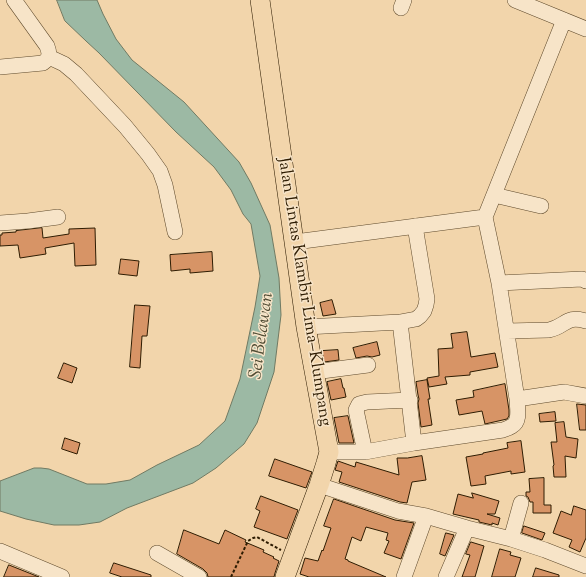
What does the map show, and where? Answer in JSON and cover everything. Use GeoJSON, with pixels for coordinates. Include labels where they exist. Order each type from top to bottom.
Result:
{"type":"FeatureCollection","features":[{"type":"Feature","properties":{"kind":"main road","name":"Jalan Lintas Klambir Lima–Klumpang"},"geometry":{"type":"LineString","coordinates":[[260,0],[306,327],[329,452],[319,485],[285,577]]}},
{"type":"Feature","properties":{"kind":"street"},"geometry":{"type":"LineString","coordinates":[[0,67],[43,63],[49,57],[47,46],[14,0]]}},
{"type":"Feature","properties":{"kind":"street"},"geometry":{"type":"LineString","coordinates":[[515,0],[586,29]]}},
{"type":"Feature","properties":{"kind":"street"},"geometry":{"type":"LineString","coordinates":[[329,452],[365,452],[503,430],[513,426],[516,422],[518,418],[517,399],[507,331],[485,217],[564,20]]}},
{"type":"Feature","properties":{"kind":"street"},"geometry":{"type":"LineString","coordinates":[[49,57],[64,64],[76,74],[125,126],[148,154],[160,171],[165,185],[175,232]]}},
{"type":"Feature","properties":{"kind":"street"},"geometry":{"type":"LineString","coordinates":[[494,195],[541,206]]}},
{"type":"Feature","properties":{"kind":"street"},"geometry":{"type":"LineString","coordinates":[[0,223],[28,222],[58,217]]}},
{"type":"Feature","properties":{"kind":"street"},"geometry":{"type":"LineString","coordinates":[[295,242],[485,217]]}},
{"type":"Feature","properties":{"kind":"street"},"geometry":{"type":"LineString","coordinates":[[306,327],[400,322],[416,319],[420,316],[424,312],[427,299],[415,226]]}},
{"type":"Feature","properties":{"kind":"street"},"geometry":{"type":"LineString","coordinates":[[499,284],[582,279],[586,281]]}},
{"type":"Feature","properties":{"kind":"street"},"geometry":{"type":"LineString","coordinates":[[507,331],[549,330],[555,329],[571,319],[586,321]]}},
{"type":"Feature","properties":{"kind":"street"},"geometry":{"type":"LineString","coordinates":[[400,322],[414,443]]}},
{"type":"Feature","properties":{"kind":"street"},"geometry":{"type":"LineString","coordinates":[[314,372],[368,365]]}},
{"type":"Feature","properties":{"kind":"street"},"geometry":{"type":"LineString","coordinates":[[517,399],[564,392],[586,396]]}},
{"type":"Feature","properties":{"kind":"street"},"geometry":{"type":"LineString","coordinates":[[365,452],[356,410],[359,404],[367,402],[410,400]]}},
{"type":"Feature","properties":{"kind":"street"},"geometry":{"type":"LineString","coordinates":[[319,485],[398,511],[426,516],[546,550],[584,570]]}},
{"type":"Feature","properties":{"kind":"street"},"geometry":{"type":"LineString","coordinates":[[511,539],[521,503]]}},
{"type":"Feature","properties":{"kind":"street"},"geometry":{"type":"LineString","coordinates":[[404,577],[426,516]]}},
{"type":"Feature","properties":{"kind":"street"},"geometry":{"type":"LineString","coordinates":[[446,577],[467,528]]}},
{"type":"Feature","properties":{"kind":"street"},"geometry":{"type":"LineString","coordinates":[[0,551],[62,577]]}},
{"type":"Feature","properties":{"kind":"street"},"geometry":{"type":"LineString","coordinates":[[157,553],[199,577]]}},
{"type":"Feature","properties":{"kind":"path"},"geometry":{"type":"LineString","coordinates":[[231,577],[248,541],[252,538],[257,537],[293,556]]}},
{"type":"Feature","properties":{"kind":"water","name":"Sei Belawan"},"geometry":{"type":"Polygon","coordinates":[[[57,0],[97,0],[116,39],[132,60],[184,102],[239,162],[251,183],[270,225],[279,278],[281,315],[274,372],[257,423],[244,444],[216,468],[193,483],[127,508],[100,522],[79,525],[54,525],[26,519],[0,511],[0,481],[34,468],[49,469],[87,484],[106,484],[130,480],[199,445],[225,421],[240,379],[260,276],[251,224],[243,214],[231,190],[214,167],[176,132],[99,53],[65,21],[57,0]]]}},
{"type":"Feature","properties":{"kind":"building"},"geometry":{"type":"Polygon","coordinates":[[[42,228],[43,238],[69,234],[69,229],[95,228],[96,265],[75,266],[74,243],[45,248],[46,254],[20,258],[18,245],[0,246],[0,235],[2,235],[2,233],[42,228]]]}},
{"type":"Feature","properties":{"kind":"building"},"geometry":{"type":"Polygon","coordinates":[[[212,252],[213,271],[190,273],[190,269],[171,271],[170,255],[212,252]]]}},
{"type":"Feature","properties":{"kind":"building"},"geometry":{"type":"Polygon","coordinates":[[[121,259],[139,261],[137,276],[119,274],[121,259]]]}},
{"type":"Feature","properties":{"kind":"building"},"geometry":{"type":"Polygon","coordinates":[[[332,300],[336,314],[323,316],[320,303],[332,300]]]}},
{"type":"Feature","properties":{"kind":"building"},"geometry":{"type":"Polygon","coordinates":[[[135,305],[150,306],[147,336],[142,336],[140,368],[130,367],[135,305]]]}},
{"type":"Feature","properties":{"kind":"building"},"geometry":{"type":"Polygon","coordinates":[[[467,332],[471,357],[495,353],[498,367],[470,372],[470,375],[445,377],[447,384],[429,387],[427,378],[439,376],[438,349],[453,348],[451,334],[467,332]]]}},
{"type":"Feature","properties":{"kind":"building"},"geometry":{"type":"Polygon","coordinates":[[[377,342],[380,355],[356,358],[353,348],[377,342]]]}},
{"type":"Feature","properties":{"kind":"building"},"geometry":{"type":"Polygon","coordinates":[[[338,350],[339,360],[324,362],[322,351],[338,350]]]}},
{"type":"Feature","properties":{"kind":"building"},"geometry":{"type":"Polygon","coordinates":[[[64,363],[77,368],[72,383],[58,378],[64,363]]]}},
{"type":"Feature","properties":{"kind":"building"},"geometry":{"type":"Polygon","coordinates":[[[341,379],[346,397],[331,400],[327,382],[341,379]]]}},
{"type":"Feature","properties":{"kind":"building"},"geometry":{"type":"Polygon","coordinates":[[[427,380],[432,425],[421,427],[416,382],[427,380]]]}},
{"type":"Feature","properties":{"kind":"building"},"geometry":{"type":"Polygon","coordinates":[[[505,384],[509,410],[509,416],[507,419],[485,424],[482,411],[459,415],[456,400],[474,397],[473,391],[505,384]]]}},
{"type":"Feature","properties":{"kind":"building"},"geometry":{"type":"Polygon","coordinates":[[[577,404],[586,405],[586,430],[580,430],[577,404]]]}},
{"type":"Feature","properties":{"kind":"building"},"geometry":{"type":"Polygon","coordinates":[[[555,412],[556,421],[540,422],[539,414],[555,412]]]}},
{"type":"Feature","properties":{"kind":"building"},"geometry":{"type":"Polygon","coordinates":[[[348,416],[354,443],[339,443],[334,418],[348,416]]]}},
{"type":"Feature","properties":{"kind":"building"},"geometry":{"type":"Polygon","coordinates":[[[564,422],[566,437],[578,439],[576,458],[565,456],[566,477],[554,477],[551,442],[557,442],[555,423],[564,422]]]}},
{"type":"Feature","properties":{"kind":"building"},"geometry":{"type":"Polygon","coordinates":[[[65,438],[80,443],[77,454],[62,449],[65,438]]]}},
{"type":"Feature","properties":{"kind":"building"},"geometry":{"type":"Polygon","coordinates":[[[521,441],[525,472],[511,474],[511,471],[485,476],[486,484],[471,486],[466,457],[508,448],[507,443],[521,441]]]}},
{"type":"Feature","properties":{"kind":"building"},"geometry":{"type":"Polygon","coordinates":[[[422,456],[426,480],[412,482],[407,503],[339,482],[342,472],[335,470],[338,461],[355,467],[356,462],[399,475],[397,458],[422,456]]]}},
{"type":"Feature","properties":{"kind":"building"},"geometry":{"type":"Polygon","coordinates":[[[275,459],[312,472],[306,488],[269,476],[275,459]]]}},
{"type":"Feature","properties":{"kind":"building"},"geometry":{"type":"Polygon","coordinates":[[[544,478],[544,505],[551,505],[551,513],[533,513],[533,502],[530,502],[526,496],[526,492],[530,492],[529,479],[544,478]]]}},
{"type":"Feature","properties":{"kind":"building"},"geometry":{"type":"Polygon","coordinates":[[[472,493],[499,501],[495,514],[487,514],[500,518],[498,525],[479,522],[479,520],[453,514],[458,494],[473,498],[472,493]]]}},
{"type":"Feature","properties":{"kind":"building"},"geometry":{"type":"Polygon","coordinates":[[[261,496],[298,510],[287,539],[254,527],[260,511],[256,509],[261,496]]]}},
{"type":"Feature","properties":{"kind":"building"},"geometry":{"type":"Polygon","coordinates":[[[334,499],[395,520],[414,523],[401,559],[384,553],[389,541],[386,540],[388,533],[366,527],[361,541],[352,537],[345,559],[386,577],[309,577],[300,574],[305,558],[318,561],[322,550],[323,551],[331,528],[324,526],[334,499]]]}},
{"type":"Feature","properties":{"kind":"building"},"geometry":{"type":"Polygon","coordinates":[[[574,506],[586,510],[586,538],[580,552],[569,547],[572,540],[553,533],[561,511],[571,515],[574,506]]]}},
{"type":"Feature","properties":{"kind":"building"},"geometry":{"type":"Polygon","coordinates":[[[524,526],[545,533],[542,540],[522,533],[524,526]]]}},
{"type":"Feature","properties":{"kind":"building"},"geometry":{"type":"Polygon","coordinates":[[[184,530],[219,544],[225,530],[246,540],[245,542],[264,550],[263,552],[279,561],[274,577],[208,577],[207,573],[203,569],[177,554],[184,530]]]}},
{"type":"Feature","properties":{"kind":"building"},"geometry":{"type":"Polygon","coordinates":[[[446,533],[454,535],[445,556],[440,554],[446,533]]]}},
{"type":"Feature","properties":{"kind":"building"},"geometry":{"type":"Polygon","coordinates":[[[471,542],[484,546],[475,577],[462,577],[470,555],[466,554],[471,542]]]}},
{"type":"Feature","properties":{"kind":"building"},"geometry":{"type":"Polygon","coordinates":[[[500,549],[511,552],[510,555],[521,558],[515,577],[492,577],[500,549]]]}},
{"type":"Feature","properties":{"kind":"building"},"geometry":{"type":"Polygon","coordinates":[[[114,563],[151,575],[151,577],[122,577],[110,573],[114,563]]]}},
{"type":"Feature","properties":{"kind":"building"},"geometry":{"type":"Polygon","coordinates":[[[9,565],[39,577],[4,577],[9,565]]]}},
{"type":"Feature","properties":{"kind":"building"},"geometry":{"type":"Polygon","coordinates":[[[536,568],[559,575],[559,577],[533,577],[536,568]]]}}]}
